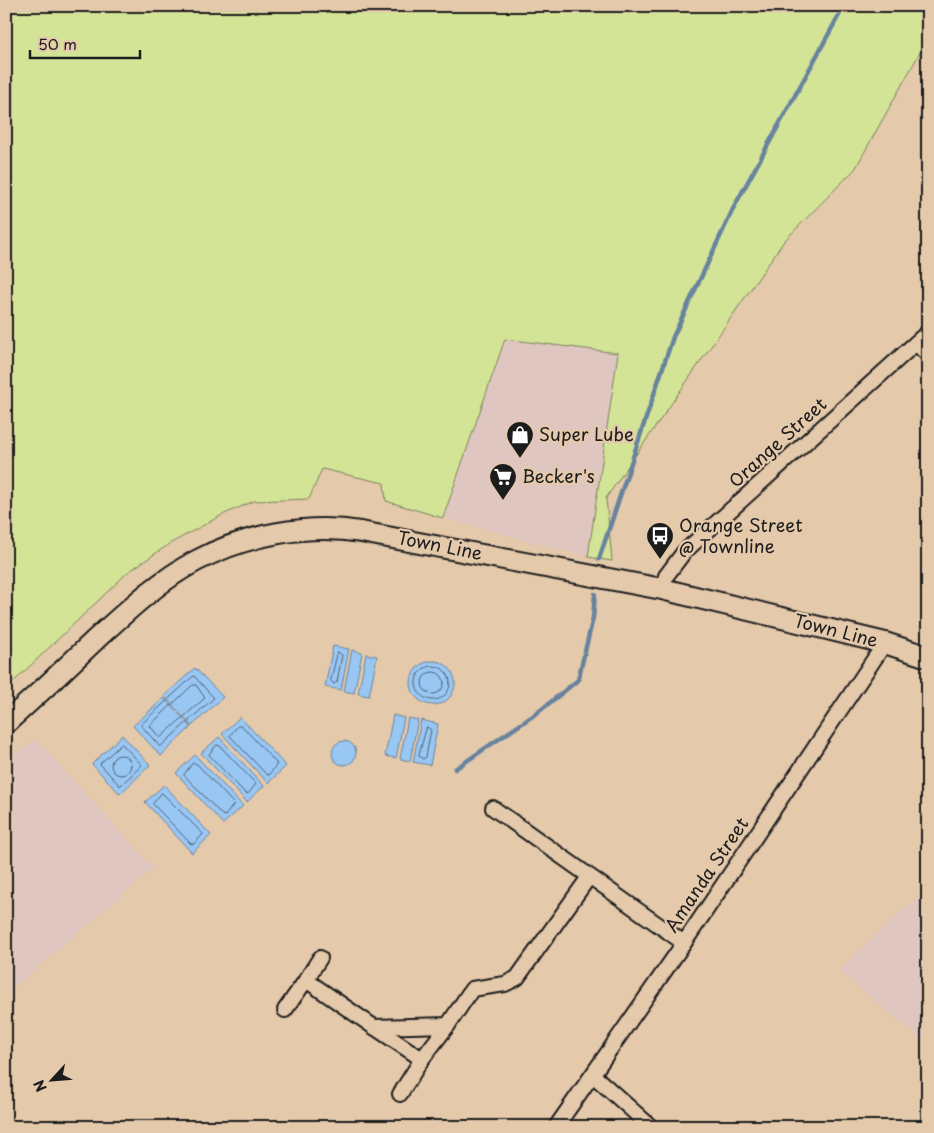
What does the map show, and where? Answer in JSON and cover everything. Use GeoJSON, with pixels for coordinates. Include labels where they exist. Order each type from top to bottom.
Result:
{"type":"FeatureCollection","features":[{"type":"Feature","properties":{"kind":"main road","name":"Town Line"},"geometry":{"type":"LineString","coordinates":[[6,723],[129,609],[169,577],[197,560],[277,532],[342,528],[662,589],[885,643],[928,657]]}},
{"type":"Feature","properties":{"kind":"street","name":"Orange Street"},"geometry":{"type":"LineString","coordinates":[[662,589],[666,576],[684,552],[928,332]]}},
{"type":"Feature","properties":{"kind":"street"},"geometry":{"type":"LineString","coordinates":[[916,343],[928,355]]}},
{"type":"Feature","properties":{"kind":"street","name":"Amanda Street"},"geometry":{"type":"LineString","coordinates":[[556,1127],[684,943],[885,643]]}},
{"type":"Feature","properties":{"kind":"street"},"geometry":{"type":"LineString","coordinates":[[493,808],[684,943]]}},
{"type":"Feature","properties":{"kind":"street"},"geometry":{"type":"LineString","coordinates":[[400,1094],[472,988],[504,984],[517,978],[589,877]]}},
{"type":"Feature","properties":{"kind":"street"},"geometry":{"type":"LineString","coordinates":[[285,1010],[320,958]]}},
{"type":"Feature","properties":{"kind":"street"},"geometry":{"type":"LineString","coordinates":[[306,980],[422,1059]]}},
{"type":"Feature","properties":{"kind":"street"},"geometry":{"type":"LineString","coordinates":[[374,1026],[448,1025]]}},
{"type":"Feature","properties":{"kind":"street"},"geometry":{"type":"LineString","coordinates":[[593,1075],[651,1127]]}},
{"type":"Feature","properties":{"kind":"shaded area"},"geometry":{"type":"Polygon","coordinates":[[[505,339],[618,353],[588,557],[443,518],[505,339]]]}},
{"type":"Feature","properties":{"kind":"shaded area"},"geometry":{"type":"Polygon","coordinates":[[[35,739],[154,868],[6,994],[6,763],[35,739]]]}},
{"type":"Feature","properties":{"kind":"shaded area"},"geometry":{"type":"Polygon","coordinates":[[[928,888],[928,1045],[838,970],[928,888]]]}},
{"type":"Feature","properties":{"kind":"green space"},"geometry":{"type":"Polygon","coordinates":[[[6,6],[928,6],[928,38],[855,169],[784,241],[606,498],[612,561],[588,557],[618,353],[505,339],[443,518],[386,501],[384,483],[322,469],[309,499],[254,501],[222,515],[171,543],[128,572],[6,689],[6,6]]]}},
{"type":"Feature","properties":{"kind":"water"},"geometry":{"type":"Polygon","coordinates":[[[333,646],[349,649],[341,690],[325,687],[333,646]]]}},
{"type":"Feature","properties":{"kind":"water"},"geometry":{"type":"Polygon","coordinates":[[[352,650],[362,653],[354,693],[344,691],[352,650]]]}},
{"type":"Feature","properties":{"kind":"water"},"geometry":{"type":"Polygon","coordinates":[[[366,654],[377,656],[369,696],[358,694],[366,654]]]}},
{"type":"Feature","properties":{"kind":"water"},"geometry":{"type":"Polygon","coordinates":[[[429,661],[437,661],[449,667],[455,683],[449,699],[437,705],[429,705],[417,699],[411,687],[411,679],[417,667],[429,661]]]}},
{"type":"Feature","properties":{"kind":"water"},"geometry":{"type":"Polygon","coordinates":[[[195,668],[223,697],[192,726],[164,696],[195,668]]]}},
{"type":"Feature","properties":{"kind":"water"},"geometry":{"type":"Polygon","coordinates":[[[164,698],[191,727],[161,756],[133,726],[164,698]]]}},
{"type":"Feature","properties":{"kind":"water"},"geometry":{"type":"Polygon","coordinates":[[[393,715],[404,718],[396,758],[385,756],[393,715]]]}},
{"type":"Feature","properties":{"kind":"water"},"geometry":{"type":"Polygon","coordinates":[[[240,717],[286,766],[268,783],[222,734],[240,717]]]}},
{"type":"Feature","properties":{"kind":"water"},"geometry":{"type":"Polygon","coordinates":[[[408,718],[418,720],[410,761],[400,759],[408,718]]]}},
{"type":"Feature","properties":{"kind":"water"},"geometry":{"type":"Polygon","coordinates":[[[421,720],[438,724],[430,765],[413,762],[421,720]]]}},
{"type":"Feature","properties":{"kind":"water"},"geometry":{"type":"Polygon","coordinates":[[[122,735],[150,765],[120,794],[92,764],[122,735]]]}},
{"type":"Feature","properties":{"kind":"water"},"geometry":{"type":"Polygon","coordinates":[[[219,737],[264,786],[247,802],[201,753],[219,737]]]}},
{"type":"Feature","properties":{"kind":"water"},"geometry":{"type":"Polygon","coordinates":[[[344,741],[353,744],[356,753],[353,762],[344,765],[335,762],[332,753],[335,744],[344,741]]]}},
{"type":"Feature","properties":{"kind":"water"},"geometry":{"type":"Polygon","coordinates":[[[195,755],[243,806],[223,824],[176,773],[195,755]]]}},
{"type":"Feature","properties":{"kind":"water"},"geometry":{"type":"Polygon","coordinates":[[[164,785],[211,835],[192,853],[145,802],[164,785]]]}},
{"type":"Feature","properties":{"kind":"waterway"},"geometry":{"type":"LineString","coordinates":[[599,559],[673,337],[734,207],[844,6]]}},
{"type":"Feature","properties":{"kind":"waterway"},"geometry":{"type":"LineString","coordinates":[[455,769],[537,713],[578,680],[593,618],[595,594]]}},
{"type":"Feature","properties":{"kind":"place","name":"Super Lube"},"geometry":{"type":"Point","coordinates":[520,459]}},
{"type":"Feature","properties":{"kind":"place","name":"Becker's"},"geometry":{"type":"Point","coordinates":[503,501]}},
{"type":"Feature","properties":{"kind":"place","name":"Orange Street @ Townline"},"geometry":{"type":"Point","coordinates":[660,560]}}]}
